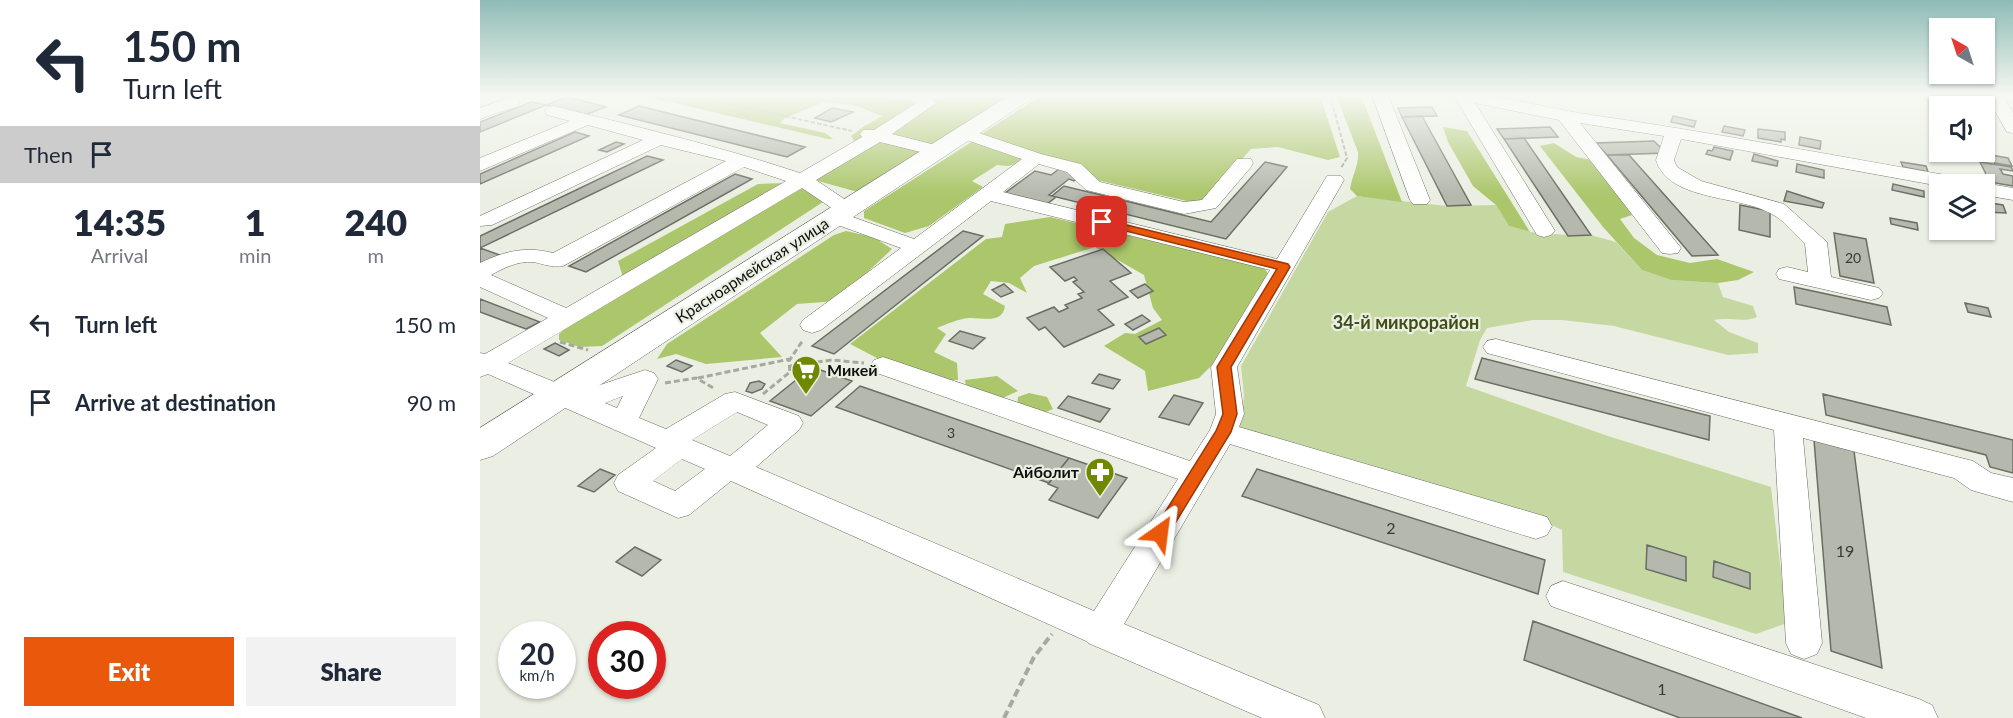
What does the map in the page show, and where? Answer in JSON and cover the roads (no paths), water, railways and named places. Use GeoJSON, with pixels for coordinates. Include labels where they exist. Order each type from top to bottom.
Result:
{"type":"FeatureCollection","features":[{"type":"Feature","properties":{"kind":"main road","name":"Красноармейская улица"},"geometry":{"type":"LineString","coordinates":[[480,446],[569,398],[840,213],[971,129]]}},
{"type":"Feature","properties":{"kind":"street"},"geometry":{"type":"LineString","coordinates":[[480,165],[565,129]]}},
{"type":"Feature","properties":{"kind":"street"},"geometry":{"type":"LineString","coordinates":[[626,129],[742,160],[803,180],[840,213],[917,247]]}},
{"type":"Feature","properties":{"kind":"street"},"geometry":{"type":"LineString","coordinates":[[483,364],[539,336],[803,180],[882,129]]}},
{"type":"Feature","properties":{"kind":"street"},"geometry":{"type":"LineString","coordinates":[[1393,129],[1420,200]]}},
{"type":"Feature","properties":{"kind":"street"},"geometry":{"type":"LineString","coordinates":[[1481,129],[1544,231]]}},
{"type":"Feature","properties":{"kind":"street"},"geometry":{"type":"LineString","coordinates":[[1575,129],[1670,248]]}},
{"type":"Feature","properties":{"kind":"street"},"geometry":{"type":"LineString","coordinates":[[1650,129],[1929,178]]}},
{"type":"Feature","properties":{"kind":"street"},"geometry":{"type":"LineString","coordinates":[[1674,132],[1665,165],[1674,176],[1692,184],[1777,207],[1816,243],[1820,281]]}},
{"type":"Feature","properties":{"kind":"street"},"geometry":{"type":"LineString","coordinates":[[964,133],[1036,158],[1077,168],[1087,176],[1088,183],[1093,186],[1184,208],[1209,204],[1244,163]]}},
{"type":"Feature","properties":{"kind":"street"},"geometry":{"type":"LineString","coordinates":[[870,135],[937,151]]}},
{"type":"Feature","properties":{"kind":"street"},"geometry":{"type":"LineString","coordinates":[[485,221],[660,138]]}},
{"type":"Feature","properties":{"kind":"street"},"geometry":{"type":"LineString","coordinates":[[812,326],[1036,158]]}},
{"type":"Feature","properties":{"kind":"street"},"geometry":{"type":"LineString","coordinates":[[480,272],[508,258],[526,254],[555,261],[742,160]]}},
{"type":"Feature","properties":{"kind":"street"},"geometry":{"type":"LineString","coordinates":[[1100,632],[1223,432],[1230,414],[1224,367],[1334,180]]}},
{"type":"Feature","properties":{"kind":"street"},"geometry":{"type":"LineString","coordinates":[[1995,191],[2013,194]]}},
{"type":"Feature","properties":{"kind":"street"},"geometry":{"type":"LineString","coordinates":[[988,194],[1284,267]]}},
{"type":"Feature","properties":{"kind":"street"},"geometry":{"type":"LineString","coordinates":[[1787,274],[1871,293]]}},
{"type":"Feature","properties":{"kind":"street"},"geometry":{"type":"LineString","coordinates":[[480,279],[569,318]]}},
{"type":"Feature","properties":{"kind":"street"},"geometry":{"type":"LineString","coordinates":[[1496,347],[1963,469],[1982,482],[2013,490]]}},
{"type":"Feature","properties":{"kind":"street"},"geometry":{"type":"LineString","coordinates":[[483,364],[624,421],[1100,632],[1306,718]]}},
{"type":"Feature","properties":{"kind":"street"},"geometry":{"type":"LineString","coordinates":[[883,366],[1196,474]]}},
{"type":"Feature","properties":{"kind":"street"},"geometry":{"type":"LineString","coordinates":[[569,398],[645,379],[624,421]]}},
{"type":"Feature","properties":{"kind":"street"},"geometry":{"type":"LineString","coordinates":[[742,403],[789,423],[678,506],[629,483],[673,444],[742,403]]}},
{"type":"Feature","properties":{"kind":"street"},"geometry":{"type":"LineString","coordinates":[[1788,424],[1804,643]]}},
{"type":"Feature","properties":{"kind":"street"},"geometry":{"type":"LineString","coordinates":[[1223,432],[1536,525]]}},
{"type":"Feature","properties":{"kind":"street"},"geometry":{"type":"LineString","coordinates":[[1563,596],[1919,718]]}},
{"type":"Feature","properties":{"kind":"place","name":"Микей"},"geometry":{"type":"Point","coordinates":[806,396]}},
{"type":"Feature","properties":{"kind":"place","name":"Айболит"},"geometry":{"type":"Point","coordinates":[1100,498]}},
{"type":"Feature","properties":{"kind":"district","name":"34-й микрорайон"},"geometry":{"type":"Point","coordinates":[1406,323]}}]}
